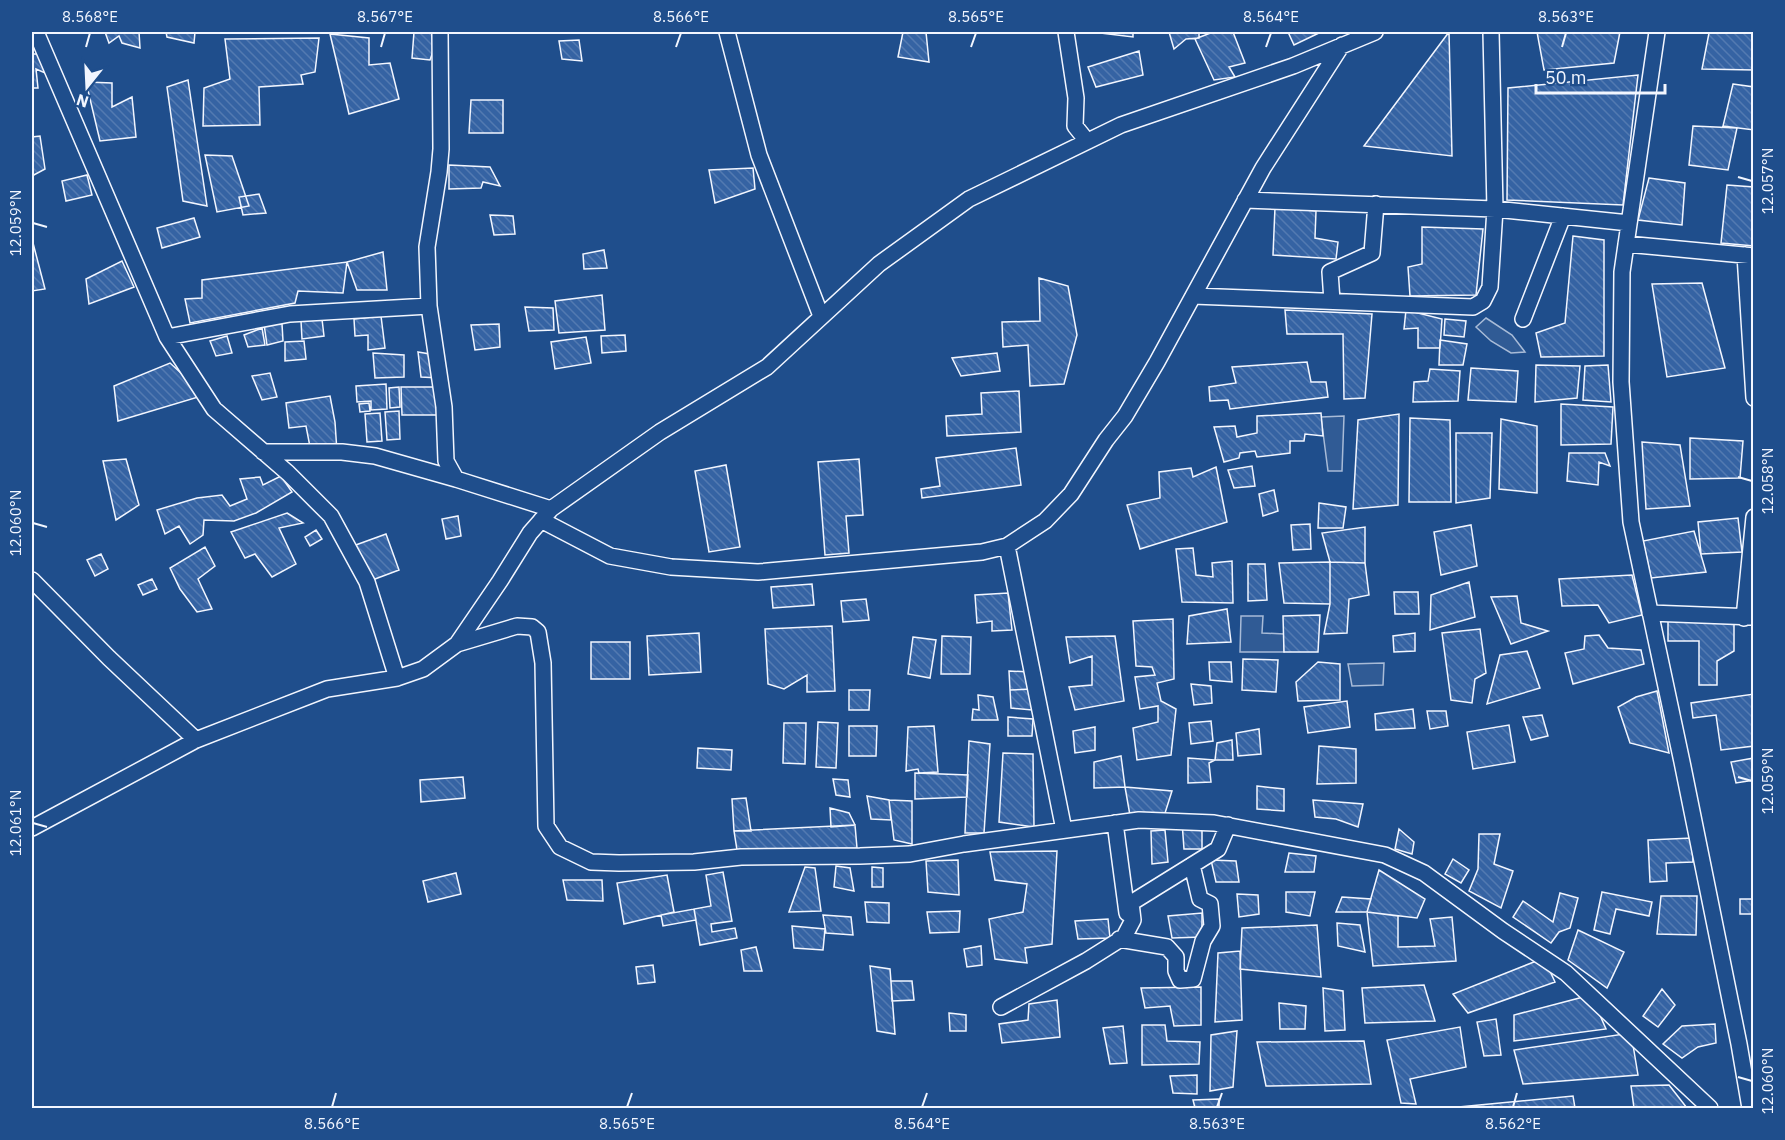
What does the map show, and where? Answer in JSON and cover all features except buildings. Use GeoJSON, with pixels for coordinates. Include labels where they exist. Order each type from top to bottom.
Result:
{"type":"FeatureCollection","features":[{"type":"Feature","properties":{"kind":"street"},"geometry":{"type":"LineString","coordinates":[[36,32],[167,337],[214,409],[332,516],[367,582],[397,678]]}},
{"type":"Feature","properties":{"kind":"street"},"geometry":{"type":"LineString","coordinates":[[440,32],[441,149],[427,247],[429,306],[444,407],[446,461],[456,479]]}},
{"type":"Feature","properties":{"kind":"street"},"geometry":{"type":"LineString","coordinates":[[727,32],[759,155],[821,316]]}},
{"type":"Feature","properties":{"kind":"street"},"geometry":{"type":"LineString","coordinates":[[1066,32],[1076,98],[1075,126],[1087,141]]}},
{"type":"Feature","properties":{"kind":"street"},"geometry":{"type":"LineString","coordinates":[[32,828],[196,740],[327,690],[397,678],[423,669],[457,644],[530,533],[546,515],[660,432],[767,367],[879,264],[969,199],[1121,125],[1293,66],[1375,32]]}},
{"type":"Feature","properties":{"kind":"street"},"geometry":{"type":"LineString","coordinates":[[1193,296],[1473,307],[1483,301],[1490,287],[1495,209],[1491,32]]}},
{"type":"Feature","properties":{"kind":"street"},"geometry":{"type":"LineString","coordinates":[[1657,32],[1622,272],[1621,382],[1631,522],[1746,1046],[1750,1108]]}},
{"type":"Feature","properties":{"kind":"street"},"geometry":{"type":"LineString","coordinates":[[263,452],[342,452],[364,455],[456,479],[546,515],[610,556],[671,567],[758,572],[982,552],[1007,546],[1045,521],[1071,494],[1106,440],[1125,416],[1263,168],[1342,45]]}},
{"type":"Feature","properties":{"kind":"street"},"geometry":{"type":"LineString","coordinates":[[1245,200],[1495,209],[1629,224]]}},
{"type":"Feature","properties":{"kind":"street"},"geometry":{"type":"LineString","coordinates":[[1332,301],[1330,272],[1372,253],[1376,204]]}},
{"type":"Feature","properties":{"kind":"street"},"geometry":{"type":"LineString","coordinates":[[1523,319],[1563,216]]}},
{"type":"Feature","properties":{"kind":"street"},"geometry":{"type":"LineString","coordinates":[[1626,244],[1749,256],[1754,398]]}},
{"type":"Feature","properties":{"kind":"street"},"geometry":{"type":"LineString","coordinates":[[167,337],[290,314],[429,306]]}},
{"type":"Feature","properties":{"kind":"street"},"geometry":{"type":"LineString","coordinates":[[1650,614],[1749,617],[1754,517]]}},
{"type":"Feature","properties":{"kind":"street"},"geometry":{"type":"LineString","coordinates":[[1007,546],[1064,830]]}},
{"type":"Feature","properties":{"kind":"street"},"geometry":{"type":"LineString","coordinates":[[32,580],[109,658],[196,740]]}},
{"type":"Feature","properties":{"kind":"street"},"geometry":{"type":"LineString","coordinates":[[457,644],[517,626],[531,627],[538,632],[543,663],[546,826],[560,847],[591,862],[683,862],[741,857],[910,854],[1140,820],[1228,825],[1384,855],[1424,873],[1503,931],[1566,973],[1710,1108]]}},
{"type":"Feature","properties":{"kind":"street"},"geometry":{"type":"LineString","coordinates":[[1115,823],[1124,934]]}},
{"type":"Feature","properties":{"kind":"street"},"geometry":{"type":"LineString","coordinates":[[1001,1007],[1086,961],[1124,934],[1133,920],[1131,903],[1218,849],[1228,825]]}},
{"type":"Feature","properties":{"kind":"street"},"geometry":{"type":"LineString","coordinates":[[1124,934],[1167,947],[1176,957],[1176,971],[1180,980],[1193,979],[1203,941],[1212,926],[1210,904],[1200,899],[1192,866]]}},
{"type":"Feature","properties":{"kind":"shaded area"},"geometry":{"type":"Polygon","coordinates":[[[1486,318],[1512,335],[1525,352],[1511,353],[1491,341],[1476,327],[1486,318]]]}},
{"type":"Feature","properties":{"kind":"shaded area"},"geometry":{"type":"Polygon","coordinates":[[[1344,416],[1342,471],[1328,471],[1321,417],[1344,416]]]}},
{"type":"Feature","properties":{"kind":"shaded area"},"geometry":{"type":"Polygon","coordinates":[[[1241,616],[1263,616],[1262,633],[1284,634],[1284,652],[1240,652],[1241,616]]]}},
{"type":"Feature","properties":{"kind":"shaded area"},"geometry":{"type":"Polygon","coordinates":[[[1384,663],[1383,685],[1352,686],[1348,664],[1384,663]]]}}]}
